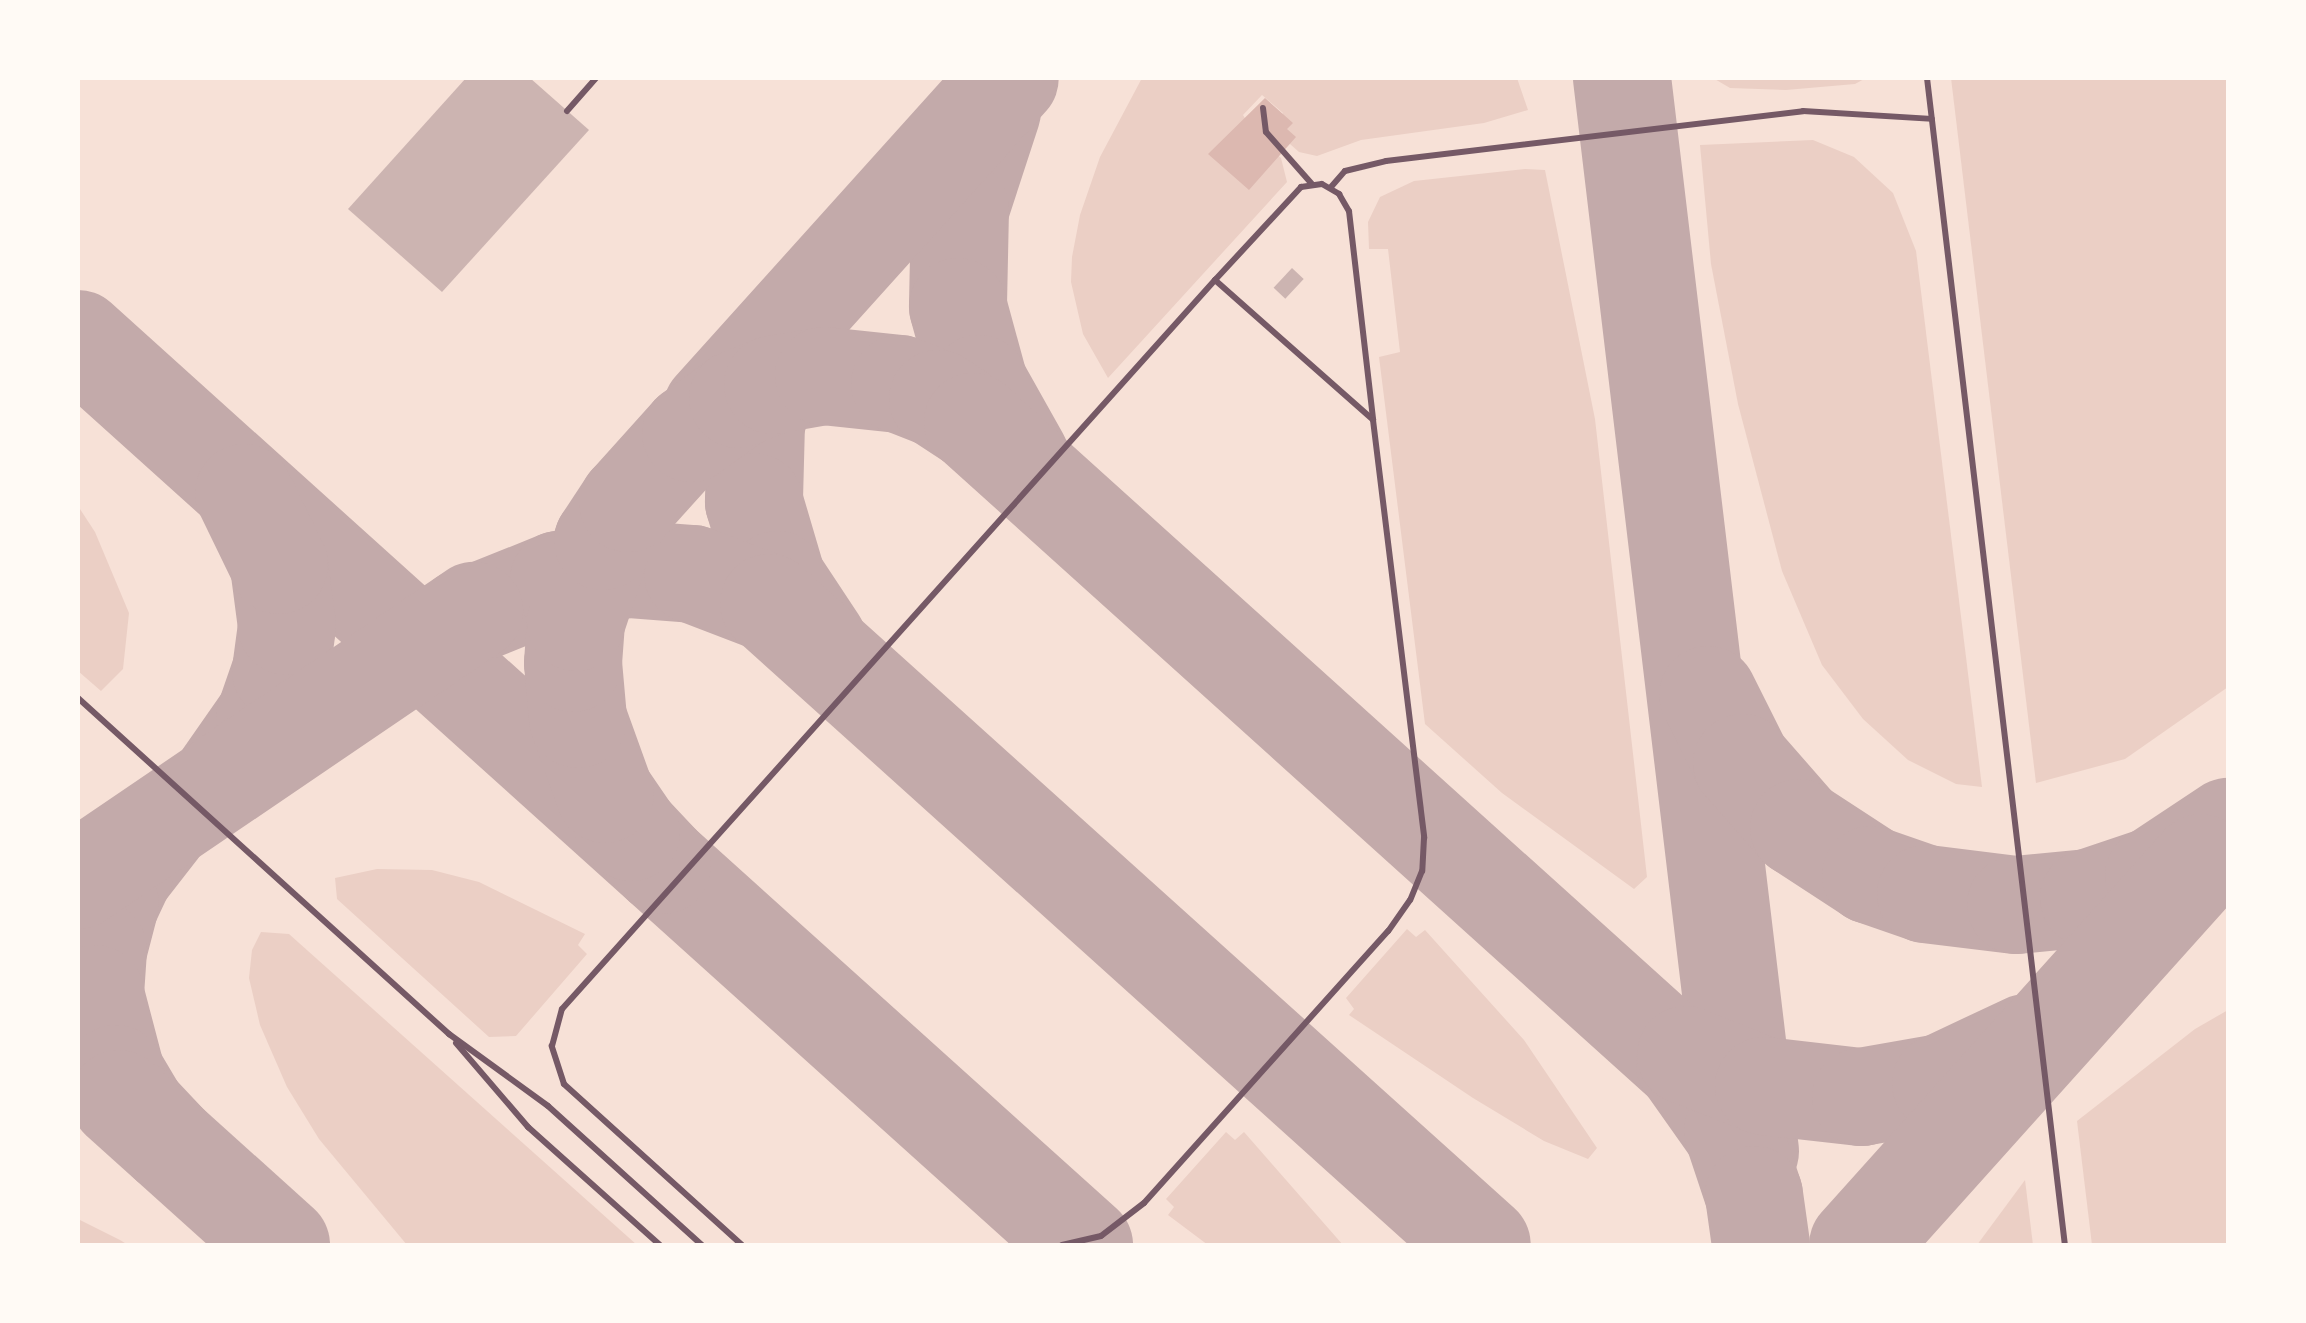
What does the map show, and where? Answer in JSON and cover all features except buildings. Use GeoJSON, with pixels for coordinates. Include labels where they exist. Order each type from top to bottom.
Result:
{"type":"FeatureCollection","features":[{"type":"Feature","properties":{"kind":"lane"},"geometry":{"type":"LineString","coordinates":[[567,111],[596,78]]}},
{"type":"Feature","properties":{"kind":"lane"},"geometry":{"type":"LineString","coordinates":[[1927,78],[2065,1245]]}},
{"type":"Feature","properties":{"kind":"lane"},"geometry":{"type":"LineString","coordinates":[[1263,108],[1266,132],[1312,184]]}},
{"type":"Feature","properties":{"kind":"lane"},"geometry":{"type":"LineString","coordinates":[[1331,187],[1345,171],[1386,161],[1803,111],[1932,119]]}},
{"type":"Feature","properties":{"kind":"lane"},"geometry":{"type":"LineString","coordinates":[[742,1245],[564,1084],[552,1046],[562,1009],[1293,193],[1312,184],[1331,187],[1349,211],[1424,838],[1416,889],[1388,931],[1144,1203],[1101,1236],[1062,1245]]}},
{"type":"Feature","properties":{"kind":"lane"},"geometry":{"type":"LineString","coordinates":[[1215,280],[1373,420]]}},
{"type":"Feature","properties":{"kind":"lane"},"geometry":{"type":"LineString","coordinates":[[78,698],[449,1034],[548,1106],[702,1245]]}},
{"type":"Feature","properties":{"kind":"lane"},"geometry":{"type":"LineString","coordinates":[[449,1034],[528,1127],[660,1245]]}},
{"type":"Feature","properties":{"kind":"shaded area"},"geometry":{"type":"Polygon","coordinates":[[[1142,78],[1517,78],[1528,110],[1484,123],[1361,140],[1317,156],[1299,152],[1281,136],[1276,123],[1283,113],[1262,95],[1243,115],[1255,135],[1281,158],[1287,182],[1108,378],[1083,334],[1071,282],[1072,257],[1080,215],[1100,157],[1142,78]]]}},
{"type":"Feature","properties":{"kind":"shaded area"},"geometry":{"type":"Polygon","coordinates":[[[1713,78],[1866,78],[1855,84],[1786,90],[1730,88],[1713,78]]]}},
{"type":"Feature","properties":{"kind":"shaded area"},"geometry":{"type":"Polygon","coordinates":[[[1951,78],[2228,78],[2228,687],[2125,759],[2036,783],[1951,78]]]}},
{"type":"Feature","properties":{"kind":"shaded area"},"geometry":{"type":"Polygon","coordinates":[[[1265,98],[1293,123],[1287,129],[1296,137],[1249,190],[1208,154],[1265,98]]]}},
{"type":"Feature","properties":{"kind":"shaded area"},"geometry":{"type":"Polygon","coordinates":[[[1813,140],[1854,157],[1893,193],[1916,251],[1982,787],[1956,784],[1908,760],[1863,719],[1822,665],[1782,571],[1738,404],[1711,264],[1700,145],[1813,140]]]}},
{"type":"Feature","properties":{"kind":"shaded area"},"geometry":{"type":"Polygon","coordinates":[[[1525,169],[1545,170],[1595,419],[1647,877],[1634,889],[1502,793],[1425,724],[1379,357],[1400,352],[1388,249],[1369,249],[1368,222],[1380,197],[1414,181],[1525,169]]]}},
{"type":"Feature","properties":{"kind":"shaded area"},"geometry":{"type":"Polygon","coordinates":[[[78,506],[95,532],[129,613],[123,669],[101,691],[78,671],[78,506]]]}},
{"type":"Feature","properties":{"kind":"shaded area"},"geometry":{"type":"Polygon","coordinates":[[[377,869],[432,870],[479,882],[585,934],[578,945],[587,954],[516,1036],[489,1037],[337,899],[335,878],[377,869]]]}},
{"type":"Feature","properties":{"kind":"shaded area"},"geometry":{"type":"Polygon","coordinates":[[[1407,929],[1416,937],[1425,930],[1524,1040],[1597,1148],[1588,1159],[1544,1141],[1473,1098],[1349,1015],[1354,1009],[1346,998],[1407,929]]]}},
{"type":"Feature","properties":{"kind":"shaded area"},"geometry":{"type":"Polygon","coordinates":[[[261,932],[289,934],[637,1245],[407,1245],[319,1139],[287,1087],[260,1025],[249,978],[252,950],[261,932]]]}},
{"type":"Feature","properties":{"kind":"shaded area"},"geometry":{"type":"Polygon","coordinates":[[[2228,1010],[2228,1245],[2092,1245],[2077,1121],[2195,1029],[2228,1010]]]}},
{"type":"Feature","properties":{"kind":"shaded area"},"geometry":{"type":"Polygon","coordinates":[[[1226,1132],[1235,1140],[1244,1132],[1343,1245],[1208,1245],[1168,1215],[1174,1207],[1166,1199],[1226,1132]]]}},
{"type":"Feature","properties":{"kind":"shaded area"},"geometry":{"type":"Polygon","coordinates":[[[2025,1180],[2033,1245],[1977,1245],[2025,1180]]]}},
{"type":"Feature","properties":{"kind":"shaded area"},"geometry":{"type":"Polygon","coordinates":[[[78,1219],[120,1240],[128,1245],[78,1245],[78,1219]]]}},
{"type":"Feature","properties":{"kind":"taxiway"},"geometry":{"type":"LineString","coordinates":[[712,409],[1010,78]]}},
{"type":"Feature","properties":{"kind":"taxiway"},"geometry":{"type":"LineString","coordinates":[[1622,78],[1750,1151]]}},
{"type":"Feature","properties":{"kind":"taxiway"},"geometry":{"type":"LineString","coordinates":[[992,111],[960,209],[958,307],[979,384],[1020,457]]}},
{"type":"Feature","properties":{"kind":"taxiway"},"geometry":{"type":"LineString","coordinates":[[78,339],[1084,1245]]}},
{"type":"Feature","properties":{"kind":"taxiway"},"geometry":{"type":"LineString","coordinates":[[783,340],[756,423],[754,502],[777,580],[818,642]]}},
{"type":"Feature","properties":{"kind":"taxiway"},"geometry":{"type":"LineString","coordinates":[[662,865],[631,832],[605,794],[578,719],[573,663],[576,622],[603,541],[628,503],[691,433],[738,399],[773,385],[824,376],[900,384],[938,399],[973,422],[1685,1064],[1733,1132],[1754,1195],[1761,1245]]}},
{"type":"Feature","properties":{"kind":"taxiway"},"geometry":{"type":"LineString","coordinates":[[223,777],[265,717],[281,671],[287,626],[279,565],[244,493]]}},
{"type":"Feature","properties":{"kind":"taxiway"},"geometry":{"type":"LineString","coordinates":[[464,618],[559,580],[628,569],[693,574],[769,603],[1482,1245]]}},
{"type":"Feature","properties":{"kind":"taxiway"},"geometry":{"type":"LineString","coordinates":[[78,880],[474,611]]}},
{"type":"Feature","properties":{"kind":"taxiway"},"geometry":{"type":"LineString","coordinates":[[1708,695],[1742,763],[1799,828],[1871,875],[1926,894],[2016,905],[2089,898],[2154,876],[2228,827]]}},
{"type":"Feature","properties":{"kind":"taxiway"},"geometry":{"type":"LineString","coordinates":[[159,829],[124,874],[110,904],[98,950],[95,994],[116,1074],[138,1111],[169,1144]]}},
{"type":"Feature","properties":{"kind":"taxiway"},"geometry":{"type":"LineString","coordinates":[[1858,1245],[2201,863]]}},
{"type":"Feature","properties":{"kind":"taxiway"},"geometry":{"type":"LineString","coordinates":[[1686,1055],[1764,1086],[1861,1097],[1941,1083],[2026,1043]]}},
{"type":"Feature","properties":{"kind":"taxiway"},"geometry":{"type":"LineString","coordinates":[[119,1099],[281,1245]]}}]}
